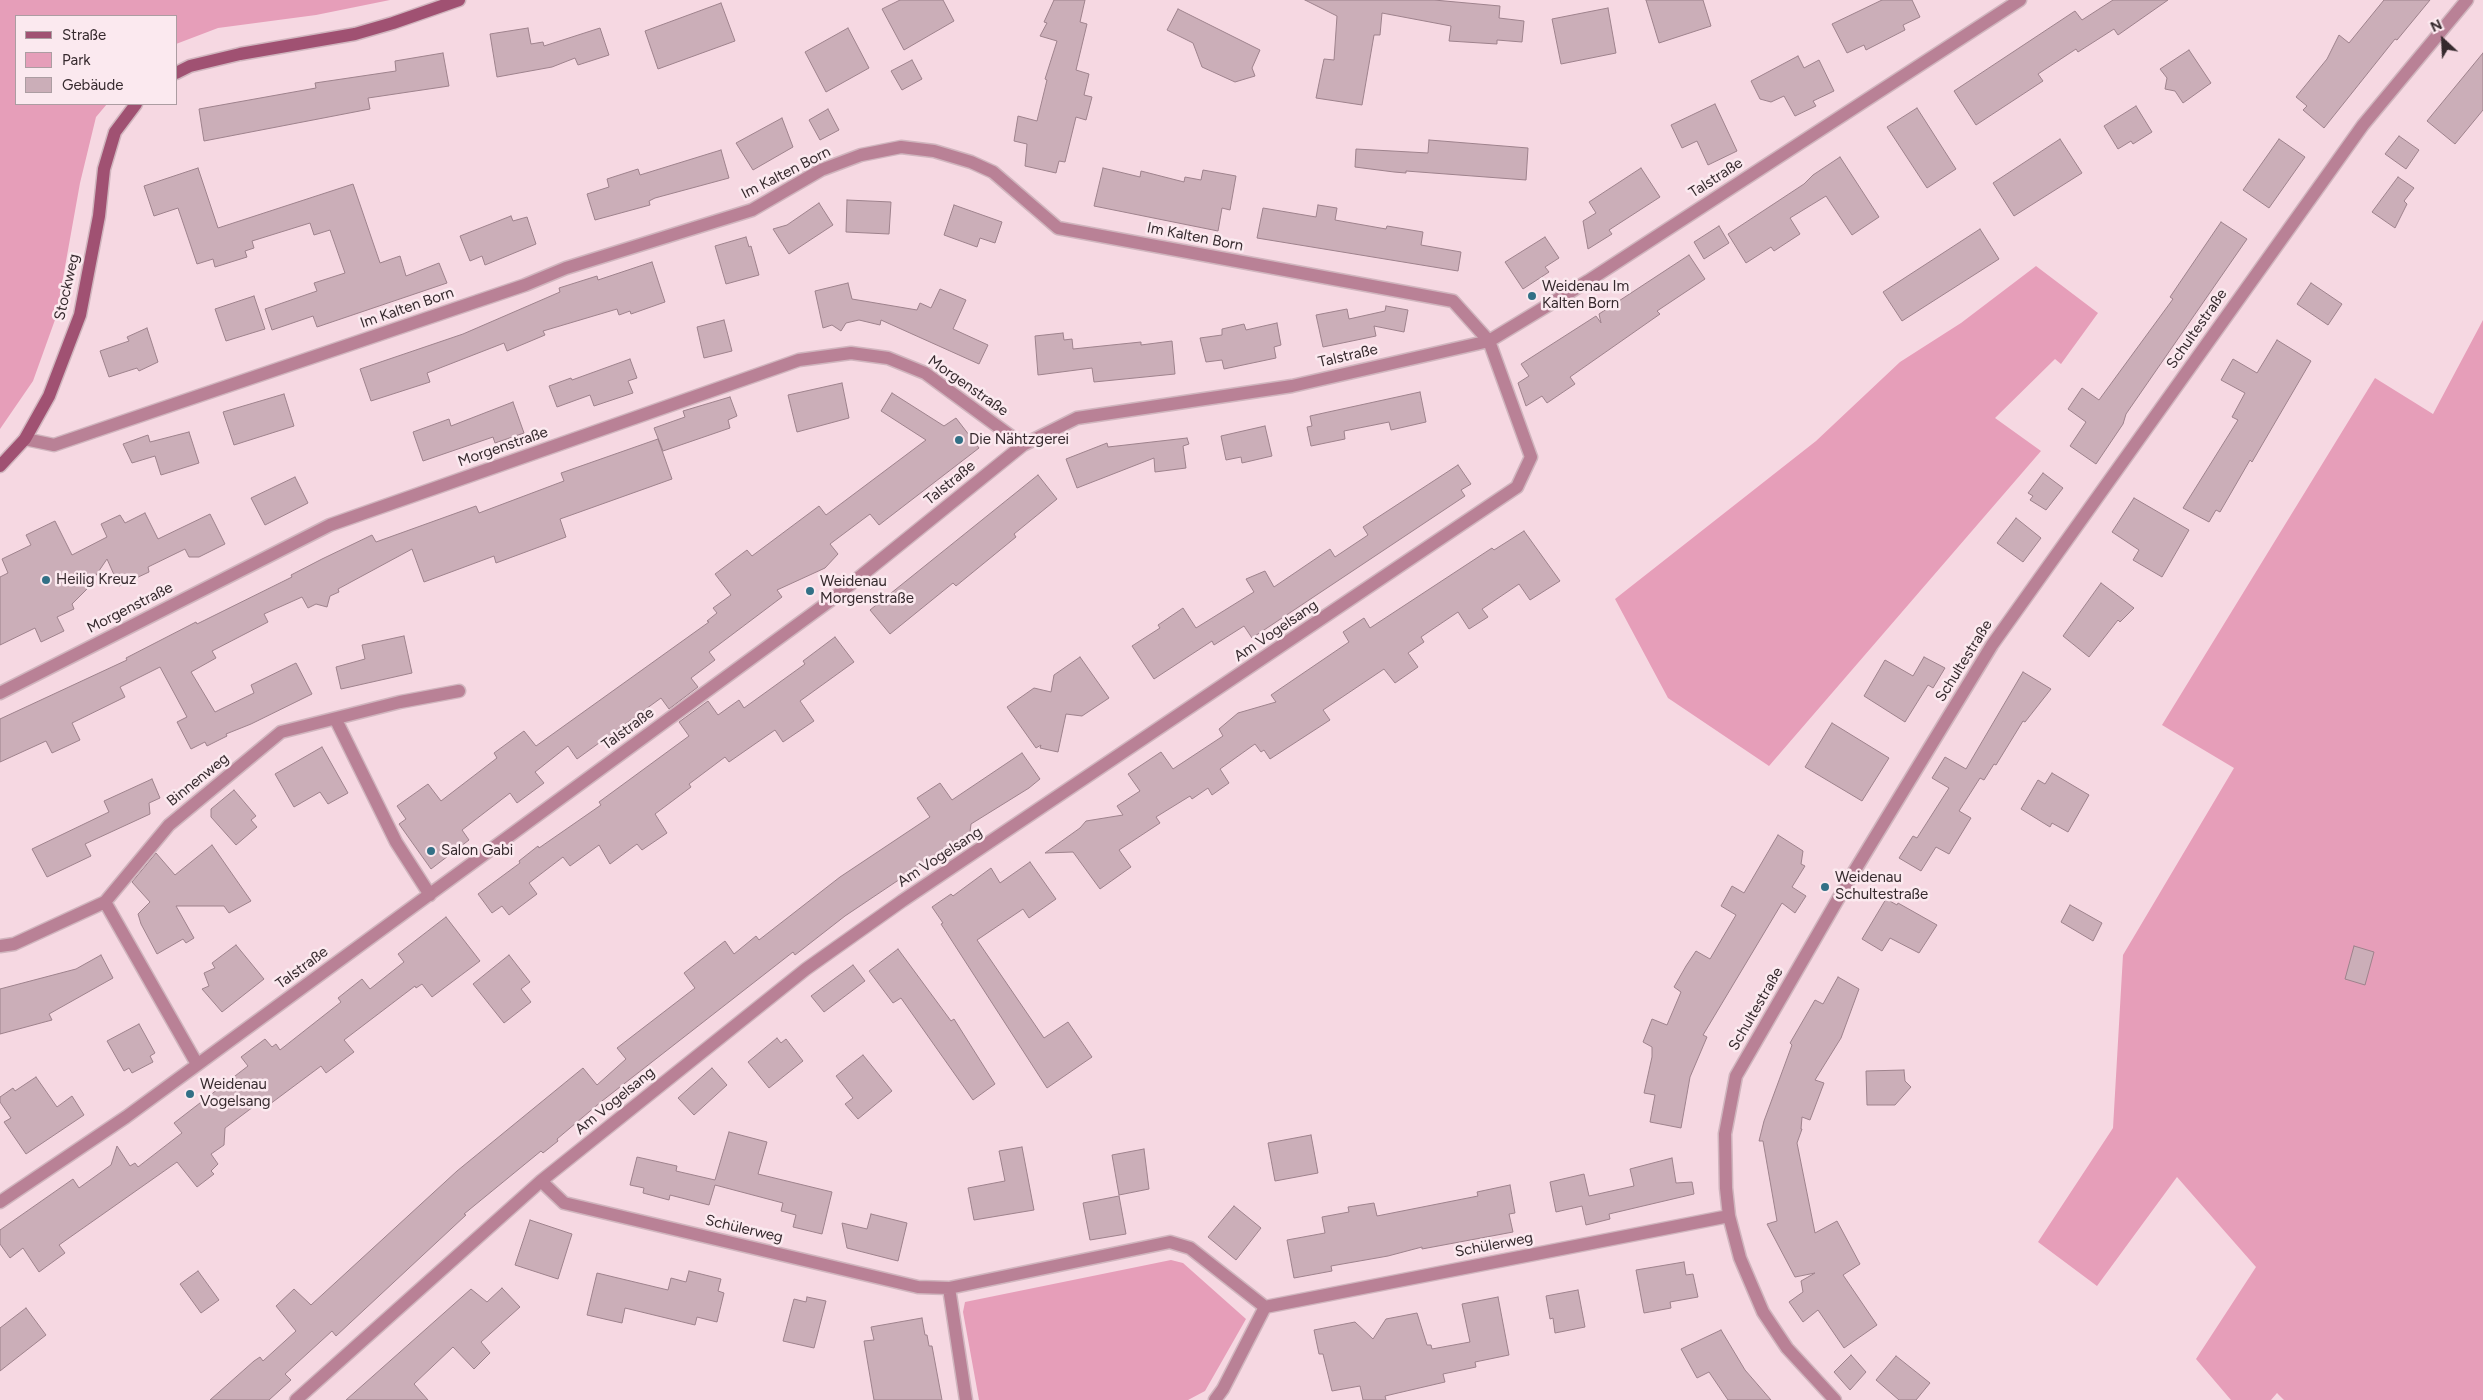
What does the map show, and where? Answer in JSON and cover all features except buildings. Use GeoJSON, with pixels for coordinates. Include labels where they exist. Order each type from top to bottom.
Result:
{"type":"FeatureCollection","features":[{"type":"Feature","properties":{"kind":"street"},"geometry":{"type":"LineString","coordinates":[[178,72],[190,66],[240,54],[355,34],[393,24],[459,0]]}},
{"type":"Feature","properties":{"kind":"street","name":"Talstraße"},"geometry":{"type":"LineString","coordinates":[[0,1202],[126,1117],[831,600],[1023,445],[1076,418],[1292,386],[1489,341],[1588,281],[2020,0]]}},
{"type":"Feature","properties":{"kind":"street","name":"Schultestraße"},"geometry":{"type":"LineString","coordinates":[[1835,1400],[1787,1348],[1763,1312],[1740,1258],[1729,1216],[1726,1188],[1725,1134],[1736,1076],[1849,880],[1992,645],[2362,125],[2467,0]]}},
{"type":"Feature","properties":{"kind":"street","name":"Stockweg"},"geometry":{"type":"LineString","coordinates":[[0,466],[24,439],[49,396],[80,314],[99,216],[104,169],[115,132],[135,105]]}},
{"type":"Feature","properties":{"kind":"street","name":"Im Kalten Born"},"geometry":{"type":"LineString","coordinates":[[24,439],[54,445],[525,285],[566,268],[752,210],[821,170],[861,155],[901,147],[934,151],[971,162],[993,172],[1058,228],[1452,301],[1489,341]]}},
{"type":"Feature","properties":{"kind":"street","name":"Am Vogelsang"},"geometry":{"type":"LineString","coordinates":[[296,1400],[541,1181],[806,969],[902,901],[1517,487],[1531,457],[1489,341]]}},
{"type":"Feature","properties":{"kind":"street","name":"Morgenstraße"},"geometry":{"type":"LineString","coordinates":[[0,693],[330,525],[799,360],[851,353],[888,358],[925,373],[1023,445]]}},
{"type":"Feature","properties":{"kind":"street","name":"Binnenweg"},"geometry":{"type":"LineString","coordinates":[[0,946],[14,944],[105,902],[169,825],[282,732],[336,720],[400,702],[459,691]]}},
{"type":"Feature","properties":{"kind":"street"},"geometry":{"type":"LineString","coordinates":[[336,720],[396,842],[430,895]]}},
{"type":"Feature","properties":{"kind":"street"},"geometry":{"type":"LineString","coordinates":[[105,902],[197,1064]]}},
{"type":"Feature","properties":{"kind":"street","name":"Schülerweg"},"geometry":{"type":"LineString","coordinates":[[541,1181],[564,1203],[918,1287],[949,1288],[1170,1242],[1190,1248],[1265,1307],[1729,1216]]}},
{"type":"Feature","properties":{"kind":"street"},"geometry":{"type":"LineString","coordinates":[[949,1288],[966,1400]]}},
{"type":"Feature","properties":{"kind":"street"},"geometry":{"type":"LineString","coordinates":[[1215,1400],[1223,1389],[1265,1307]]}},
{"type":"Feature","properties":{"kind":"green space"},"geometry":{"type":"Polygon","coordinates":[[[0,0],[390,0],[316,15],[218,28],[178,43],[178,15],[15,15],[15,105],[106,105],[96,117],[80,183],[56,317],[33,381],[0,429],[0,0]]]}},
{"type":"Feature","properties":{"kind":"green space"},"geometry":{"type":"Polygon","coordinates":[[[2036,266],[2098,313],[2061,364],[2055,359],[1995,418],[2041,451],[1769,766],[1668,698],[1615,599],[1816,441],[1900,362],[1961,323],[2036,266]]]}},
{"type":"Feature","properties":{"kind":"green space"},"geometry":{"type":"Polygon","coordinates":[[[2483,320],[2483,1400],[2284,1400],[2277,1393],[2271,1400],[2231,1400],[2196,1359],[2256,1267],[2177,1177],[2097,1286],[2038,1242],[2113,1128],[2123,955],[2234,768],[2162,725],[2375,378],[2433,414],[2483,320]]]}},
{"type":"Feature","properties":{"kind":"green space"},"geometry":{"type":"Polygon","coordinates":[[[1171,1260],[1183,1263],[1246,1319],[1205,1391],[1188,1400],[979,1400],[963,1312],[965,1302],[1171,1260]]]}},
{"type":"Feature","properties":{"kind":"place","name":"Weidenau Im Kalten Born"},"geometry":{"type":"Point","coordinates":[1532,296]}},
{"type":"Feature","properties":{"kind":"place","name":"Die Nähtzgerei"},"geometry":{"type":"Point","coordinates":[959,440]}},
{"type":"Feature","properties":{"kind":"place","name":"Heilig Kreuz"},"geometry":{"type":"Point","coordinates":[46,580]}},
{"type":"Feature","properties":{"kind":"place","name":"Weidenau Morgenstraße"},"geometry":{"type":"Point","coordinates":[810,591]}},
{"type":"Feature","properties":{"kind":"place","name":"Salon Gabi"},"geometry":{"type":"Point","coordinates":[431,851]}},
{"type":"Feature","properties":{"kind":"place","name":"Weidenau Schultestraße"},"geometry":{"type":"Point","coordinates":[1825,887]}},
{"type":"Feature","properties":{"kind":"place","name":"Weidenau Vogelsang"},"geometry":{"type":"Point","coordinates":[190,1094]}}]}
